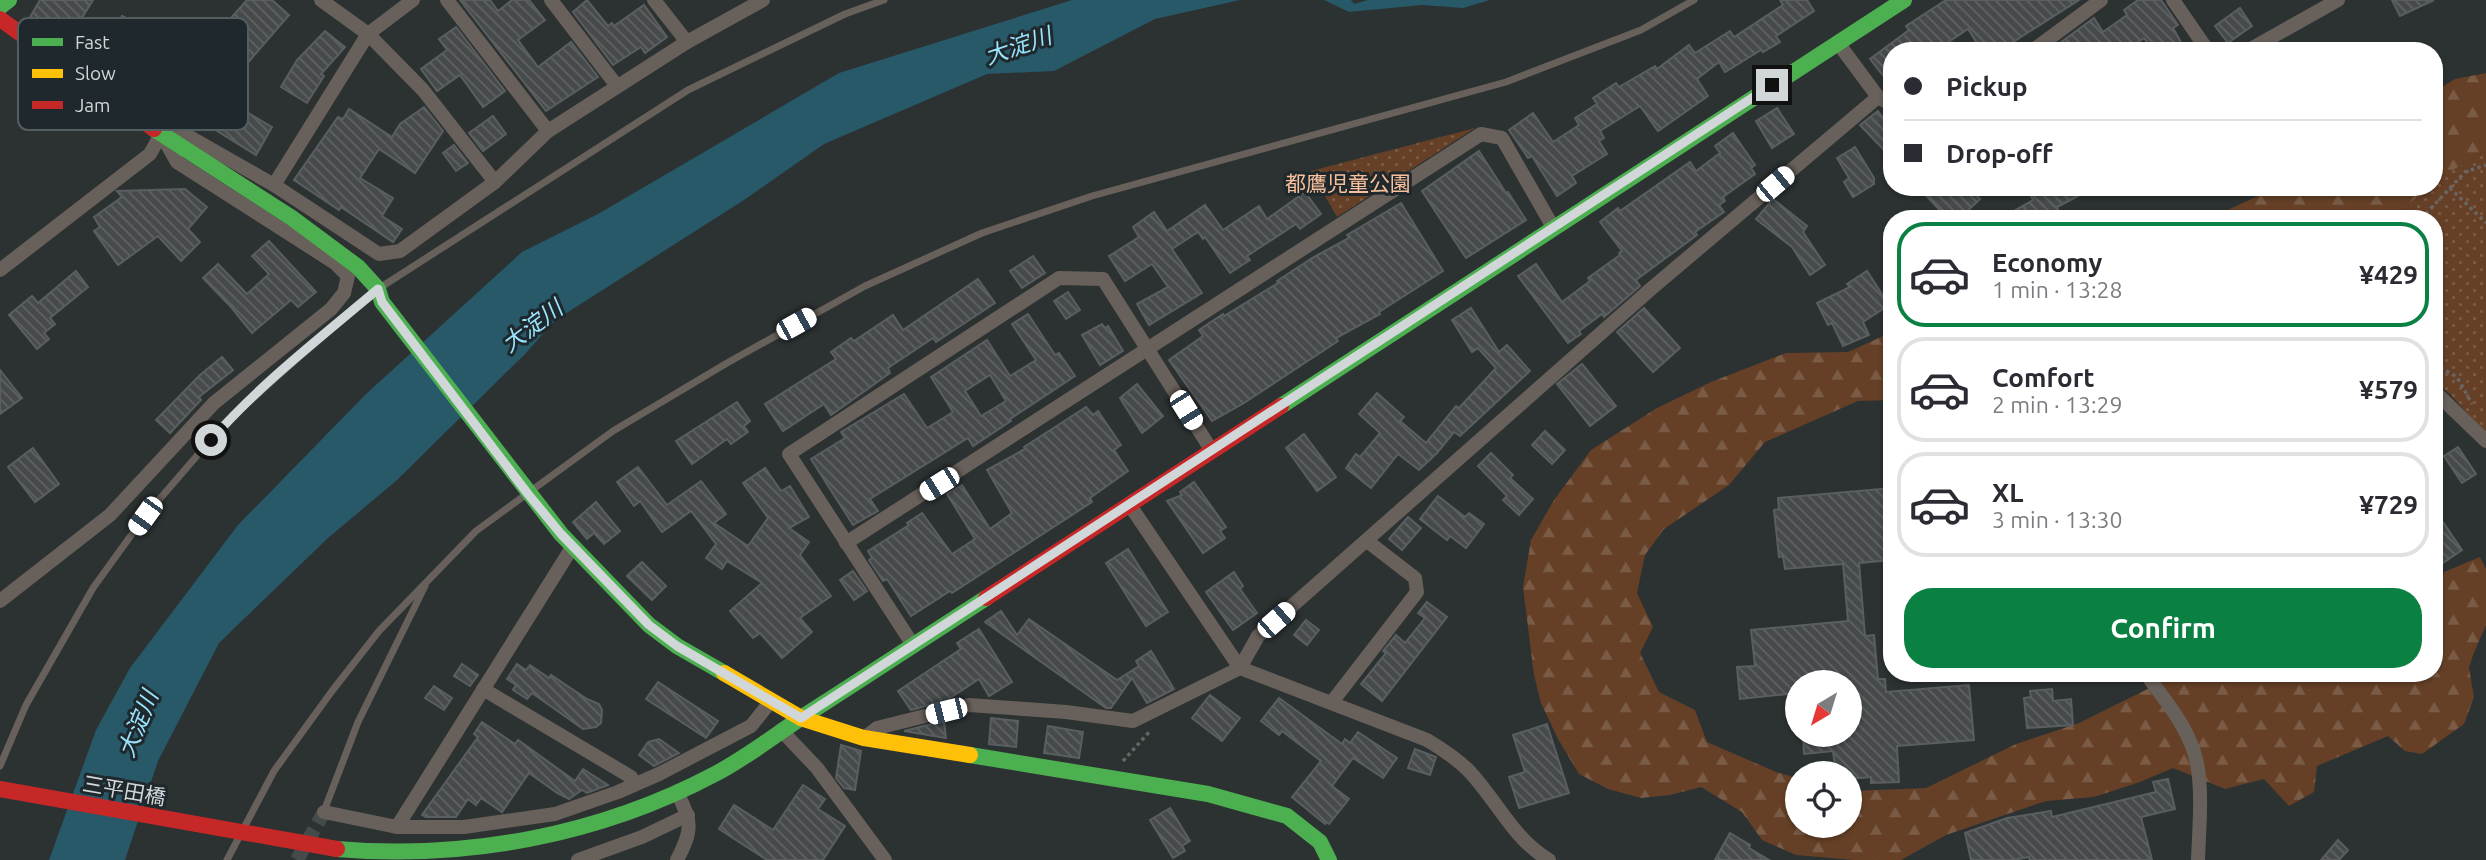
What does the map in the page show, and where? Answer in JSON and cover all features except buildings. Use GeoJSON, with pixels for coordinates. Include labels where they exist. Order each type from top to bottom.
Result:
{"type":"FeatureCollection","features":[{"type":"Feature","properties":{"kind":"street"},"geometry":{"type":"LineString","coordinates":[[0,7],[9,0]]}},
{"type":"Feature","properties":{"kind":"street"},"geometry":{"type":"LineString","coordinates":[[321,0],[368,34],[424,90],[495,182]]}},
{"type":"Feature","properties":{"kind":"street"},"geometry":{"type":"LineString","coordinates":[[275,185],[368,34],[413,0]]}},
{"type":"Feature","properties":{"kind":"street"},"geometry":{"type":"LineString","coordinates":[[447,0],[548,131]]}},
{"type":"Feature","properties":{"kind":"street"},"geometry":{"type":"LineString","coordinates":[[551,0],[617,86]]}},
{"type":"Feature","properties":{"kind":"street"},"geometry":{"type":"LineString","coordinates":[[654,0],[687,42]]}},
{"type":"Feature","properties":{"kind":"street","name":"三平田橋"},"geometry":{"type":"LineString","coordinates":[[0,789],[363,855],[413,856],[475,853],[530,844],[583,829],[677,792],[717,773],[1904,0]]}},
{"type":"Feature","properties":{"kind":"street"},"geometry":{"type":"LineString","coordinates":[[2044,42],[2101,0]]}},
{"type":"Feature","properties":{"kind":"street"},"geometry":{"type":"LineString","coordinates":[[2173,0],[2202,42]]}},
{"type":"Feature","properties":{"kind":"street"},"geometry":{"type":"LineString","coordinates":[[2263,42],[2338,0]]}},
{"type":"Feature","properties":{"kind":"street"},"geometry":{"type":"LineString","coordinates":[[178,130],[275,185],[379,254],[400,251],[495,182],[548,131],[687,42],[759,1]]}},
{"type":"Feature","properties":{"kind":"street"},"geometry":{"type":"LineString","coordinates":[[0,19],[18,31]]}},
{"type":"Feature","properties":{"kind":"street"},"geometry":{"type":"LineString","coordinates":[[1838,43],[1878,97],[1883,100]]}},
{"type":"Feature","properties":{"kind":"street"},"geometry":{"type":"LineString","coordinates":[[864,738],[877,727],[969,705],[1066,712],[1133,721],[1240,668],[1258,636],[1652,288],[1878,97]]}},
{"type":"Feature","properties":{"kind":"street"},"geometry":{"type":"LineString","coordinates":[[156,130],[292,218],[358,267],[528,494],[573,546],[649,625],[677,646],[801,718],[864,738],[1208,794],[1287,816],[1320,842],[1329,860]]}},
{"type":"Feature","properties":{"kind":"street"},"geometry":{"type":"LineString","coordinates":[[0,270],[150,154],[161,134],[170,130]]}},
{"type":"Feature","properties":{"kind":"street"},"geometry":{"type":"LineString","coordinates":[[0,601],[110,514],[214,402],[331,309],[344,293],[348,276],[335,263],[177,162],[161,134]]}},
{"type":"Feature","properties":{"kind":"street"},"geometry":{"type":"LineString","coordinates":[[846,543],[1481,134],[1502,138],[1553,227]]}},
{"type":"Feature","properties":{"kind":"street"},"geometry":{"type":"LineString","coordinates":[[913,645],[789,454],[1059,278],[1103,279],[1212,451]]}},
{"type":"Feature","properties":{"kind":"street"},"geometry":{"type":"LineString","coordinates":[[2443,400],[2486,441]]}},
{"type":"Feature","properties":{"kind":"street"},"geometry":{"type":"LineString","coordinates":[[1129,504],[1240,668],[1427,740],[1451,755],[1469,771],[1509,825],[1533,850],[1549,860]]}},
{"type":"Feature","properties":{"kind":"street"},"geometry":{"type":"LineString","coordinates":[[1332,702],[1417,592],[1415,578],[1367,541]]}},
{"type":"Feature","properties":{"kind":"street"},"geometry":{"type":"LineString","coordinates":[[397,827],[573,546]]}},
{"type":"Feature","properties":{"kind":"street"},"geometry":{"type":"LineString","coordinates":[[2152,682],[2182,724],[2195,754],[2200,803],[2198,860]]}},
{"type":"Feature","properties":{"kind":"street"},"geometry":{"type":"LineString","coordinates":[[483,689],[631,777],[635,785]]}},
{"type":"Feature","properties":{"kind":"street"},"geometry":{"type":"LineString","coordinates":[[324,812],[397,827],[464,827],[555,814],[635,785],[751,726],[771,701]]}},
{"type":"Feature","properties":{"kind":"street"},"geometry":{"type":"LineString","coordinates":[[781,730],[817,768],[885,860]]}},
{"type":"Feature","properties":{"kind":"street"},"geometry":{"type":"LineString","coordinates":[[677,792],[688,815],[689,838],[677,860]]}},
{"type":"Feature","properties":{"kind":"street"},"geometry":{"type":"LineString","coordinates":[[578,860],[642,837],[688,815]]}},
{"type":"Feature","properties":{"kind":"lane"},"geometry":{"type":"LineString","coordinates":[[0,766],[26,705],[93,588],[145,516],[227,421],[380,296],[688,90],[845,14],[884,0]]}},
{"type":"Feature","properties":{"kind":"lane"},"geometry":{"type":"LineString","coordinates":[[227,860],[274,771],[332,691],[379,631],[476,531],[613,431],[727,363],[865,286],[982,233],[1106,192],[1506,82],[1642,30],[1694,0]]}},
{"type":"Feature","properties":{"kind":"lane"},"geometry":{"type":"LineString","coordinates":[[324,812],[358,722],[430,577]]}},
{"type":"Feature","properties":{"kind":"path"},"geometry":{"type":"LineString","coordinates":[[2443,195],[2465,172],[2486,165]]}},
{"type":"Feature","properties":{"kind":"path"},"geometry":{"type":"LineString","coordinates":[[2450,188],[2486,223]]}},
{"type":"Feature","properties":{"kind":"path"},"geometry":{"type":"LineString","coordinates":[[2429,210],[2443,196]]}},
{"type":"Feature","properties":{"kind":"path"},"geometry":{"type":"LineString","coordinates":[[2443,369],[2457,377],[2476,414]]}},
{"type":"Feature","properties":{"kind":"path"},"geometry":{"type":"LineString","coordinates":[[1108,778],[1152,729]]}},
{"type":"Feature","properties":{"kind":"green space"},"geometry":{"type":"Polygon","coordinates":[[[2486,73],[2486,150],[2443,176],[2443,86],[2455,79],[2486,73]]]}},
{"type":"Feature","properties":{"kind":"green space","name":"都鷹児童公園"},"geometry":{"type":"Polygon","coordinates":[[[1475,128],[1337,217],[1311,171],[1475,128]]]}},
{"type":"Feature","properties":{"kind":"green space"},"geometry":{"type":"Polygon","coordinates":[[[2486,150],[2486,434],[2443,389],[2443,210],[2402,210],[2419,196],[2443,196],[2443,176],[2486,150]]]}},
{"type":"Feature","properties":{"kind":"green space"},"geometry":{"type":"Polygon","coordinates":[[[2258,196],[2419,196],[2402,210],[2227,210],[2258,196]]]}},
{"type":"Feature","properties":{"kind":"green space"},"geometry":{"type":"Polygon","coordinates":[[[1883,336],[1883,400],[1858,401],[1765,442],[1729,485],[1664,529],[1645,555],[1637,593],[1653,627],[1640,653],[1659,692],[1695,710],[1707,742],[1785,775],[1785,838],[1862,838],[1862,791],[1926,788],[2016,744],[2079,723],[2162,682],[2443,682],[2444,572],[2480,557],[2486,569],[2486,625],[2469,668],[2474,697],[2464,724],[2422,754],[2405,751],[2388,736],[2317,766],[2314,792],[2289,806],[2264,779],[2225,789],[2173,768],[2094,797],[2046,801],[1946,835],[1901,860],[1854,860],[1796,855],[1762,840],[1742,812],[1701,787],[1670,795],[1641,798],[1608,789],[1579,774],[1541,703],[1534,675],[1523,587],[1531,540],[1554,500],[1591,450],[1657,408],[1711,382],[1786,353],[1848,352],[1883,336]]]}},
{"type":"Feature","properties":{"kind":"water","name":"大淀川"},"geometry":{"type":"Polygon","coordinates":[[[1072,0],[1240,0],[1155,19],[1054,71],[987,74],[824,144],[744,200],[554,321],[526,353],[396,481],[328,538],[219,643],[158,761],[125,860],[49,860],[96,730],[130,668],[238,525],[366,394],[522,252],[598,214],[839,73],[1072,0]]]}},
{"type":"Feature","properties":{"kind":"water"},"geometry":{"type":"Polygon","coordinates":[[[1324,0],[1351,0],[1354,4],[1368,0],[1490,0],[1463,8],[1422,5],[1349,12],[1324,0]]]}},
{"type":"Feature","properties":{"kind":"tunnel"},"geometry":{"type":"LineString","coordinates":[[297,860],[324,812]]}},
{"type":"Feature","properties":{"kind":"traffic: fast"},"geometry":{"type":"LineString","coordinates":[[0,7],[9,0]]}},
{"type":"Feature","properties":{"kind":"traffic: fast"},"geometry":{"type":"LineString","coordinates":[[1281,406],[1904,0]]}},
{"type":"Feature","properties":{"kind":"traffic: fast"},"geometry":{"type":"LineString","coordinates":[[156,130],[292,218],[358,267],[378,289],[382,302],[561,534],[649,625],[677,646],[724,673]]}},
{"type":"Feature","properties":{"kind":"traffic: fast"},"geometry":{"type":"LineString","coordinates":[[337,849],[435,850],[483,846],[532,838],[626,813],[727,768],[986,598]]}},
{"type":"Feature","properties":{"kind":"traffic: fast"},"geometry":{"type":"LineString","coordinates":[[970,755],[1208,794],[1287,816],[1320,842],[1329,860]]}},
{"type":"Feature","properties":{"kind":"traffic: slow"},"geometry":{"type":"LineString","coordinates":[[724,673],[801,718],[864,738],[970,755]]}},
{"type":"Feature","properties":{"kind":"traffic: jam"},"geometry":{"type":"LineString","coordinates":[[0,19],[18,32]]}},
{"type":"Feature","properties":{"kind":"traffic: jam"},"geometry":{"type":"LineString","coordinates":[[986,598],[1281,406]]}},
{"type":"Feature","properties":{"kind":"traffic: jam"},"geometry":{"type":"LineString","coordinates":[[0,789],[337,849]]}},
{"type":"Feature","properties":{"kind":"route"},"geometry":{"type":"LineString","coordinates":[[211,440],[227,421],[378,289],[382,302],[528,494],[561,534],[649,625],[677,646],[801,718],[1772,85]]}}]}
